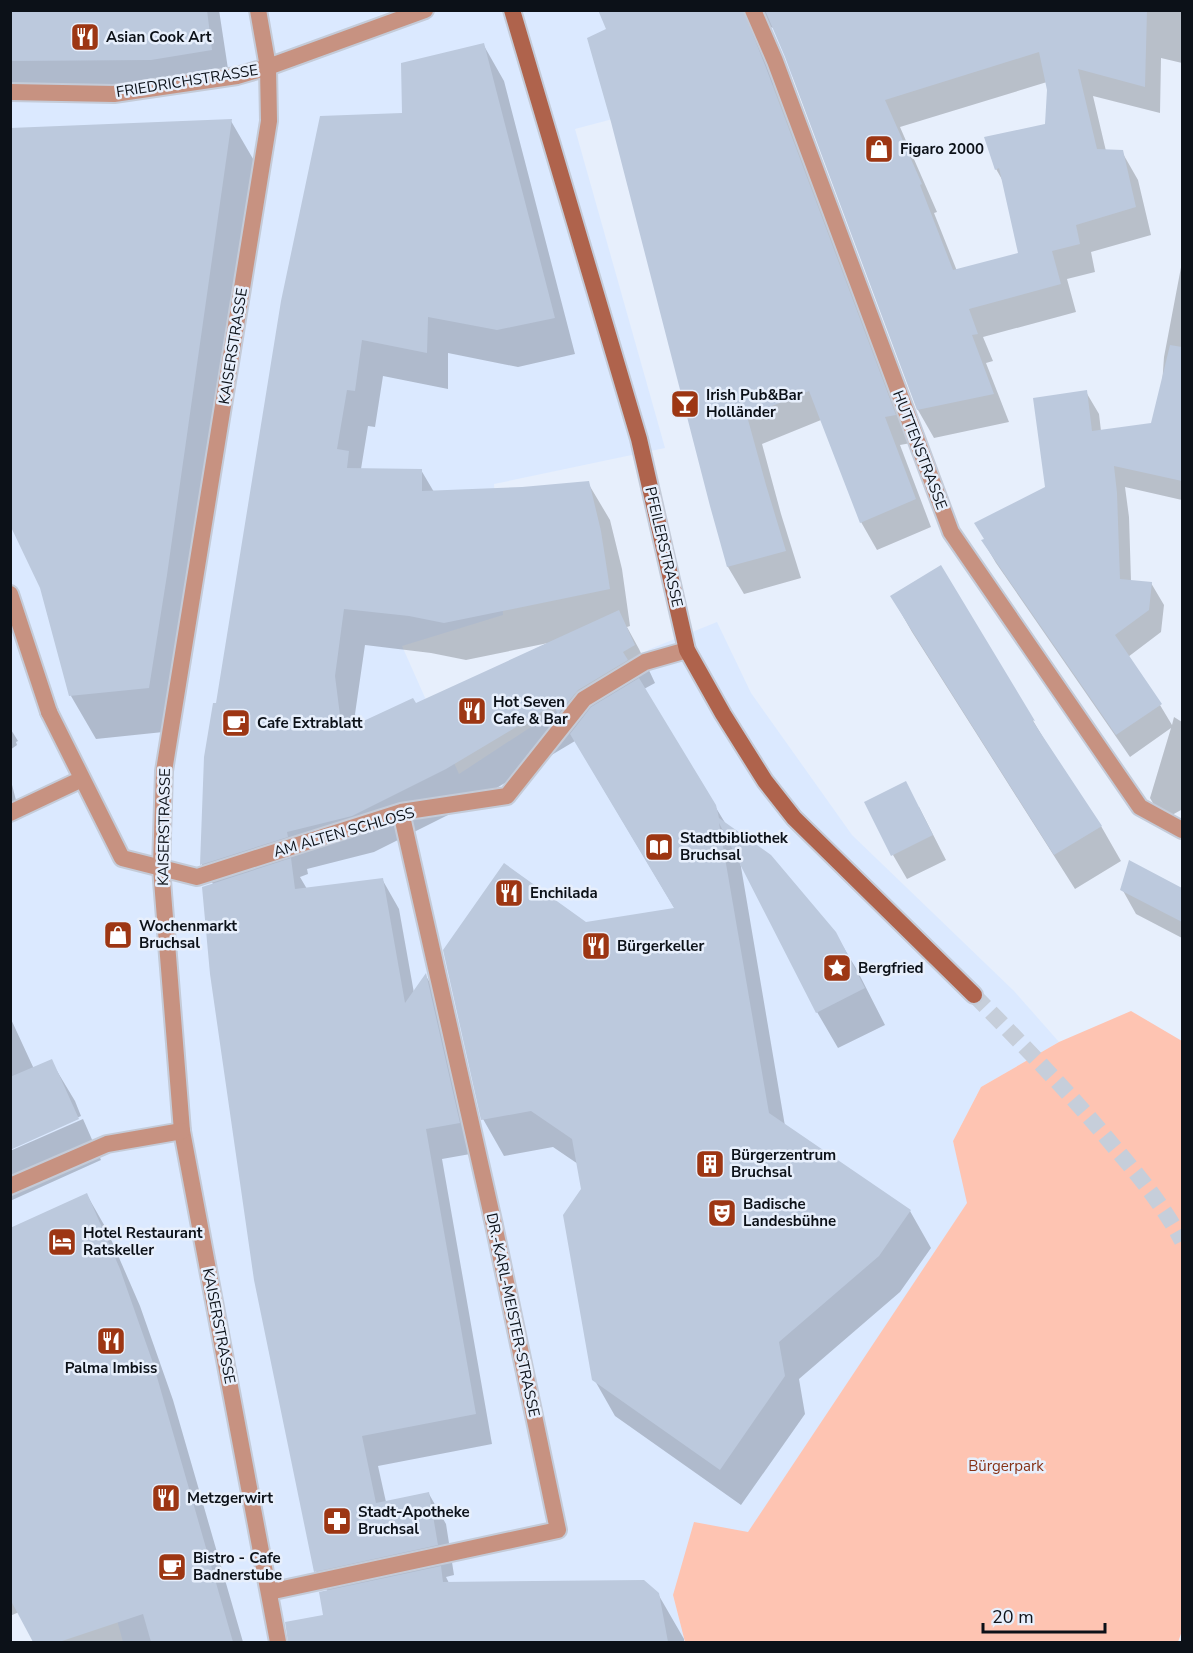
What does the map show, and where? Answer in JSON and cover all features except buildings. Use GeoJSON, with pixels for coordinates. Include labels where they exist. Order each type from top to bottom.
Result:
{"type":"FeatureCollection","features":[{"type":"Feature","properties":{"kind":"main road","name":"PFEILERSTRASSE"},"geometry":{"type":"LineString","coordinates":[[512,10],[639,439],[687,650],[723,714],[765,781],[794,818],[974,995]]}},
{"type":"Feature","properties":{"kind":"street","name":"KAISERSTRASSE"},"geometry":{"type":"LineString","coordinates":[[258,10],[268,67],[270,121],[164,771],[161,868],[182,1131],[278,1642]]}},
{"type":"Feature","properties":{"kind":"street","name":"FRIEDRICHSTRASSE"},"geometry":{"type":"LineString","coordinates":[[10,92],[114,94],[237,76],[425,10]]}},
{"type":"Feature","properties":{"kind":"street","name":"HUTTENSTRASSE"},"geometry":{"type":"LineString","coordinates":[[753,10],[775,61],[951,532],[1140,807],[1182,830]]}},
{"type":"Feature","properties":{"kind":"street","name":"AM ALTEN SCHLOSS"},"geometry":{"type":"LineString","coordinates":[[10,594],[49,712],[122,858],[197,877],[401,812],[507,796],[584,699],[645,662],[687,650]]}},
{"type":"Feature","properties":{"kind":"street"},"geometry":{"type":"LineString","coordinates":[[10,813],[82,779]]}},
{"type":"Feature","properties":{"kind":"street","name":"DR.-KARL-MEISTER-STRASSE"},"geometry":{"type":"LineString","coordinates":[[269,1592],[558,1530],[494,1225],[401,812]]}},
{"type":"Feature","properties":{"kind":"street"},"geometry":{"type":"LineString","coordinates":[[10,1186],[107,1144],[182,1131]]}},
{"type":"Feature","properties":{"kind":"shaded area"},"geometry":{"type":"Polygon","coordinates":[[[11,11],[868,11],[879,40],[771,86],[673,103],[575,129],[665,448],[494,484],[503,615],[402,646],[459,774],[650,649],[717,622],[751,693],[852,835],[1014,991],[1059,1042],[981,1087],[953,1141],[968,1202],[748,1533],[673,1595],[685,1642],[123,1642],[31,1305],[11,1313],[11,11]]]}},
{"type":"Feature","properties":{"kind":"green space","name":"Bürgerpark"},"geometry":{"type":"Polygon","coordinates":[[[1131,1011],[1182,1041],[1182,1631],[1178,1642],[685,1642],[673,1595],[694,1522],[748,1532],[967,1203],[953,1141],[981,1087],[1059,1042],[1131,1011]]]}},
{"type":"Feature","properties":{"kind":"tunnel"},"geometry":{"type":"LineString","coordinates":[[974,995],[1098,1128],[1151,1193],[1182,1241]]}},
{"type":"Feature","properties":{"kind":"place","name":"Asian Cook Art"},"geometry":{"type":"Point","coordinates":[85,37]}},
{"type":"Feature","properties":{"kind":"place","name":"Figaro 2000"},"geometry":{"type":"Point","coordinates":[879,149]}},
{"type":"Feature","properties":{"kind":"place","name":"Irish Pub&Bar Holländer"},"geometry":{"type":"Point","coordinates":[685,404]}},
{"type":"Feature","properties":{"kind":"place","name":"Hot Seven Cafe & Bar"},"geometry":{"type":"Point","coordinates":[472,711]}},
{"type":"Feature","properties":{"kind":"place","name":"Cafe Extrablatt"},"geometry":{"type":"Point","coordinates":[236,723]}},
{"type":"Feature","properties":{"kind":"place","name":"Stadtbibliothek Bruchsal"},"geometry":{"type":"Point","coordinates":[659,847]}},
{"type":"Feature","properties":{"kind":"place","name":"Enchilada"},"geometry":{"type":"Point","coordinates":[509,893]}},
{"type":"Feature","properties":{"kind":"place","name":"Wochenmarkt Bruchsal"},"geometry":{"type":"Point","coordinates":[118,935]}},
{"type":"Feature","properties":{"kind":"place","name":"Bürgerkeller"},"geometry":{"type":"Point","coordinates":[596,946]}},
{"type":"Feature","properties":{"kind":"place","name":"Bergfried"},"geometry":{"type":"Point","coordinates":[837,968]}},
{"type":"Feature","properties":{"kind":"place","name":"Bürgerzentrum Bruchsal"},"geometry":{"type":"Point","coordinates":[710,1164]}},
{"type":"Feature","properties":{"kind":"place","name":"Badische Landesbühne"},"geometry":{"type":"Point","coordinates":[722,1213]}},
{"type":"Feature","properties":{"kind":"place","name":"Hotel Restaurant Ratskeller"},"geometry":{"type":"Point","coordinates":[62,1242]}},
{"type":"Feature","properties":{"kind":"place","name":"Palma Imbiss"},"geometry":{"type":"Point","coordinates":[111,1341]}},
{"type":"Feature","properties":{"kind":"place","name":"Metzgerwirt"},"geometry":{"type":"Point","coordinates":[166,1498]}},
{"type":"Feature","properties":{"kind":"place","name":"Stadt-Apotheke Bruchsal"},"geometry":{"type":"Point","coordinates":[337,1521]}},
{"type":"Feature","properties":{"kind":"place","name":"Bistro - Cafe Badnerstube"},"geometry":{"type":"Point","coordinates":[172,1567]}}]}
